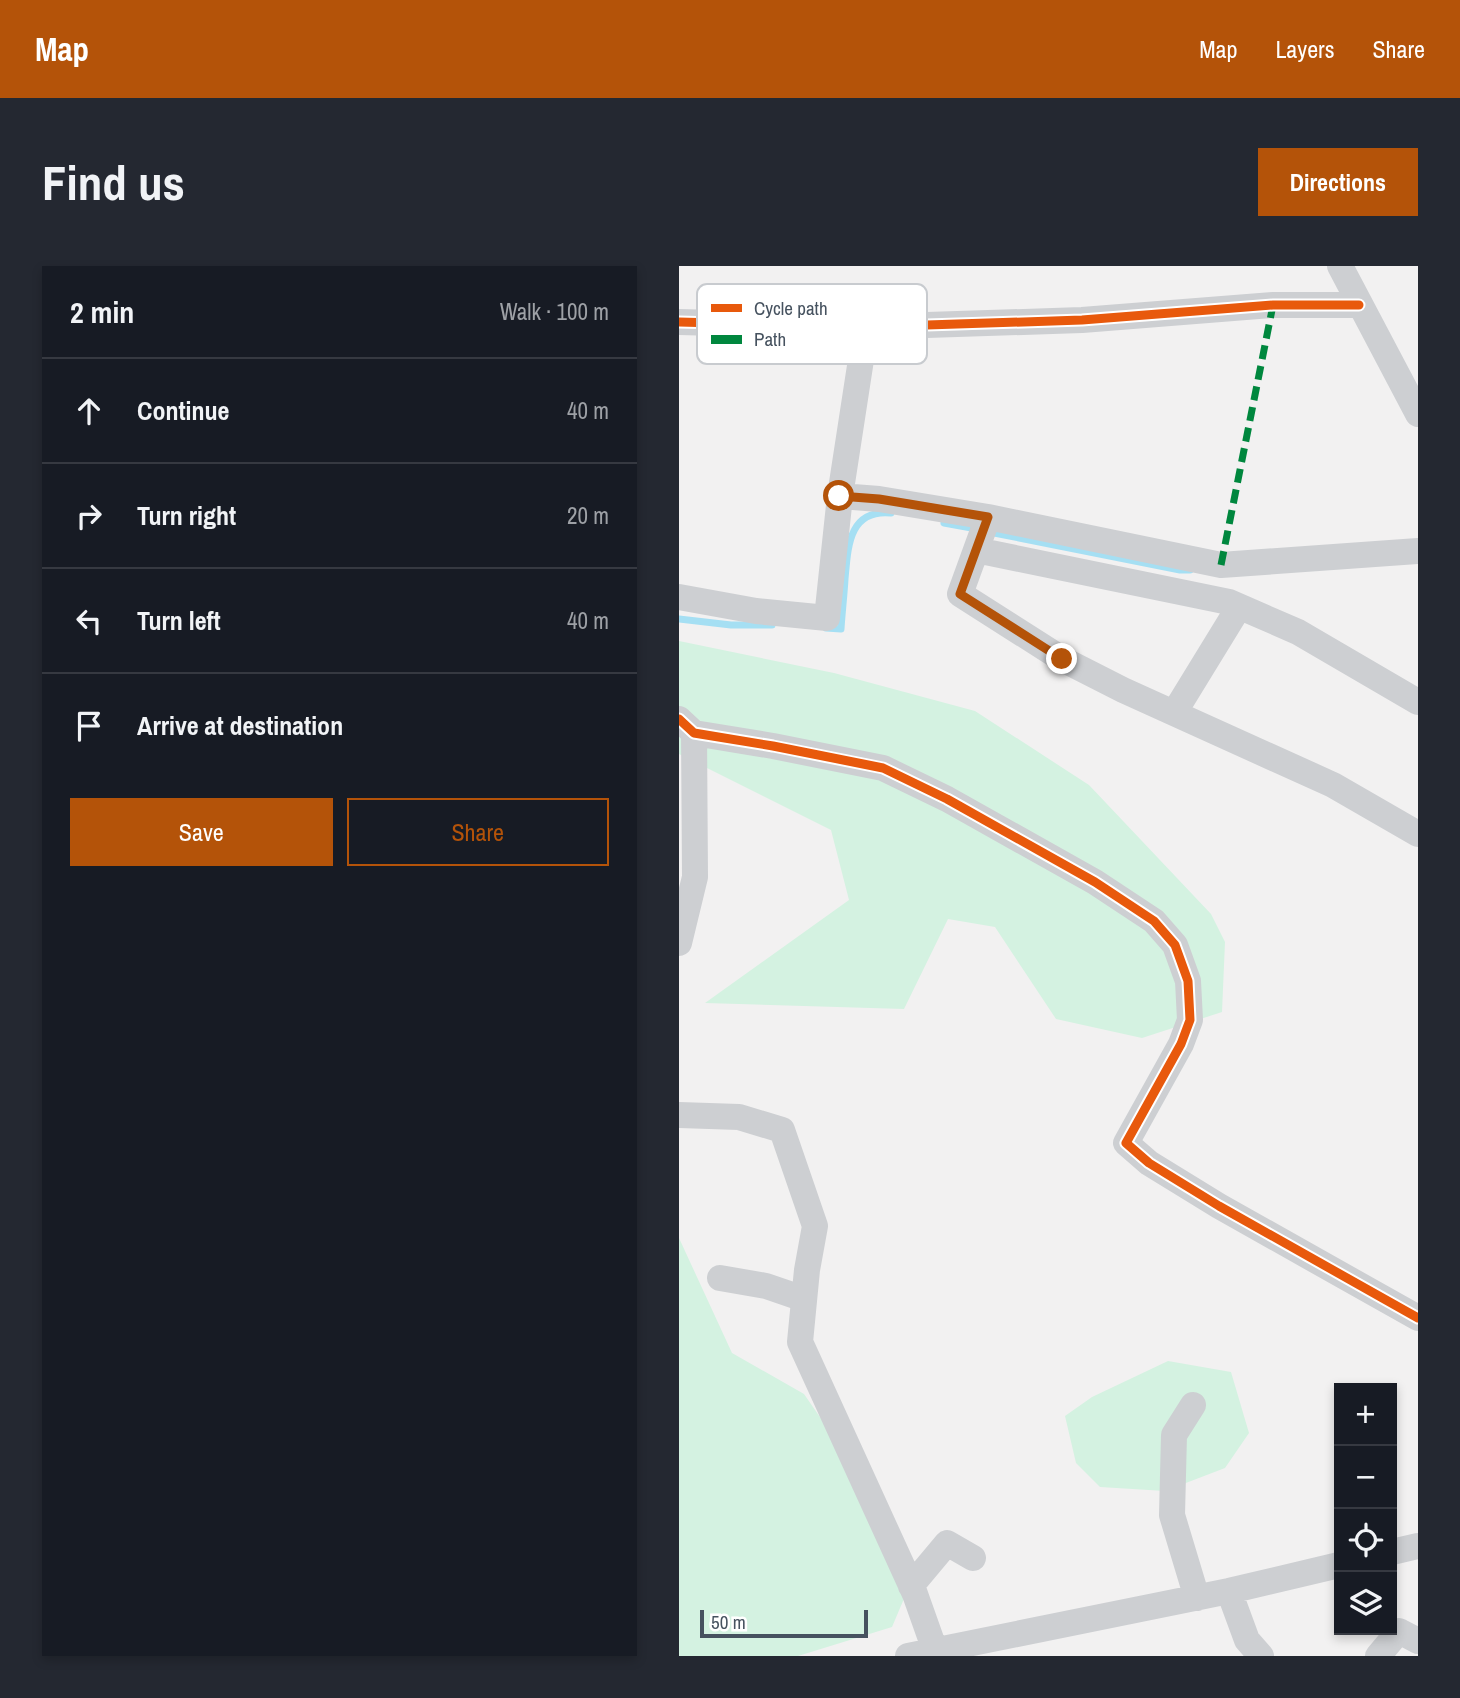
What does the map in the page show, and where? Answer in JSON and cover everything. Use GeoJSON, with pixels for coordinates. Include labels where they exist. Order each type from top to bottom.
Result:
{"type":"FeatureCollection","features":[{"type":"Feature","properties":{"kind":"street"},"geometry":{"type":"LineString","coordinates":[[1340,266],[1418,414]]}},
{"type":"Feature","properties":{"kind":"street"},"geometry":{"type":"LineString","coordinates":[[927,325],[1082,320],[1273,305],[1359,305]]}},
{"type":"Feature","properties":{"kind":"street"},"geometry":{"type":"LineString","coordinates":[[679,322],[697,322]]}},
{"type":"Feature","properties":{"kind":"street"},"geometry":{"type":"LineString","coordinates":[[679,597],[756,611],[827,618],[839,496],[860,364]]}},
{"type":"Feature","properties":{"kind":"street"},"geometry":{"type":"LineString","coordinates":[[839,496],[879,499],[988,517],[1221,565],[1418,551]]}},
{"type":"Feature","properties":{"kind":"street"},"geometry":{"type":"LineString","coordinates":[[988,517],[960,594],[1062,659],[1123,690],[1333,785],[1418,834]]}},
{"type":"Feature","properties":{"kind":"street"},"geometry":{"type":"LineString","coordinates":[[976,550],[1229,602],[1298,632],[1418,702]]}},
{"type":"Feature","properties":{"kind":"street"},"geometry":{"type":"LineString","coordinates":[[1174,713],[1239,607]]}},
{"type":"Feature","properties":{"kind":"street"},"geometry":{"type":"LineString","coordinates":[[679,943],[695,877],[687,726],[883,768],[947,800],[1095,882],[1154,921],[1175,945],[1188,981],[1190,1020],[1181,1045],[1126,1143],[1149,1163],[1219,1206],[1418,1318]]}},
{"type":"Feature","properties":{"kind":"street"},"geometry":{"type":"LineString","coordinates":[[679,1115],[739,1116],[782,1130],[815,1226],[800,1342],[911,1586],[936,1653]]}},
{"type":"Feature","properties":{"kind":"street"},"geometry":{"type":"LineString","coordinates":[[720,1278],[766,1286],[804,1299]]}},
{"type":"Feature","properties":{"kind":"street"},"geometry":{"type":"LineString","coordinates":[[1192,1405],[1174,1435],[1172,1515],[1197,1598]]}},
{"type":"Feature","properties":{"kind":"street"},"geometry":{"type":"LineString","coordinates":[[911,1586],[947,1543],[973,1558]]}},
{"type":"Feature","properties":{"kind":"street"},"geometry":{"type":"LineString","coordinates":[[1397,1551],[1418,1546]]}},
{"type":"Feature","properties":{"kind":"street"},"geometry":{"type":"LineString","coordinates":[[908,1656],[936,1653],[1197,1598],[1334,1566]]}},
{"type":"Feature","properties":{"kind":"street"},"geometry":{"type":"LineString","coordinates":[[1229,1591],[1247,1640],[1261,1656]]}},
{"type":"Feature","properties":{"kind":"street"},"geometry":{"type":"LineString","coordinates":[[1378,1656],[1399,1631],[1418,1642]]}},
{"type":"Feature","properties":{"kind":"green space"},"geometry":{"type":"Polygon","coordinates":[[[679,641],[834,673],[975,711],[1089,785],[1211,914],[1225,942],[1222,1012],[1142,1038],[1056,1019],[995,927],[948,919],[904,1009],[705,1003],[849,900],[831,830],[679,754],[679,641]]]}},
{"type":"Feature","properties":{"kind":"green space"},"geometry":{"type":"Polygon","coordinates":[[[679,1238],[732,1353],[804,1394],[862,1478],[914,1575],[892,1627],[798,1656],[679,1656],[679,1238]]]}},
{"type":"Feature","properties":{"kind":"green space"},"geometry":{"type":"Polygon","coordinates":[[[1168,1361],[1231,1372],[1249,1433],[1225,1468],[1165,1491],[1100,1487],[1076,1463],[1065,1416],[1092,1397],[1168,1361]]]}},
{"type":"Feature","properties":{"kind":"waterway"},"geometry":{"type":"LineString","coordinates":[[826,628],[841,629],[847,555],[858,524],[877,513],[891,513]]}},
{"type":"Feature","properties":{"kind":"waterway"},"geometry":{"type":"LineString","coordinates":[[944,523],[977,529]]}},
{"type":"Feature","properties":{"kind":"waterway"},"geometry":{"type":"LineString","coordinates":[[989,532],[1190,570]]}},
{"type":"Feature","properties":{"kind":"waterway"},"geometry":{"type":"LineString","coordinates":[[679,619],[731,625],[772,625]]}},
{"type":"Feature","properties":{"kind":"marked path"},"geometry":{"type":"LineString","coordinates":[[1221,565],[1273,305]]}},
{"type":"Feature","properties":{"kind":"cycle path"},"geometry":{"type":"LineString","coordinates":[[927,325],[1082,320],[1273,305],[1359,305]]}},
{"type":"Feature","properties":{"kind":"cycle path"},"geometry":{"type":"LineString","coordinates":[[679,322],[697,322]]}},
{"type":"Feature","properties":{"kind":"cycle path"},"geometry":{"type":"LineString","coordinates":[[679,719],[694,733],[883,768],[947,799],[1095,882],[1154,921],[1175,945],[1188,981],[1190,1020],[1181,1044],[1126,1143],[1149,1163],[1219,1206],[1418,1318]]}},
{"type":"Feature","properties":{"kind":"route"},"geometry":{"type":"LineString","coordinates":[[839,496],[879,499],[988,517],[960,594],[1062,659]]}}]}
